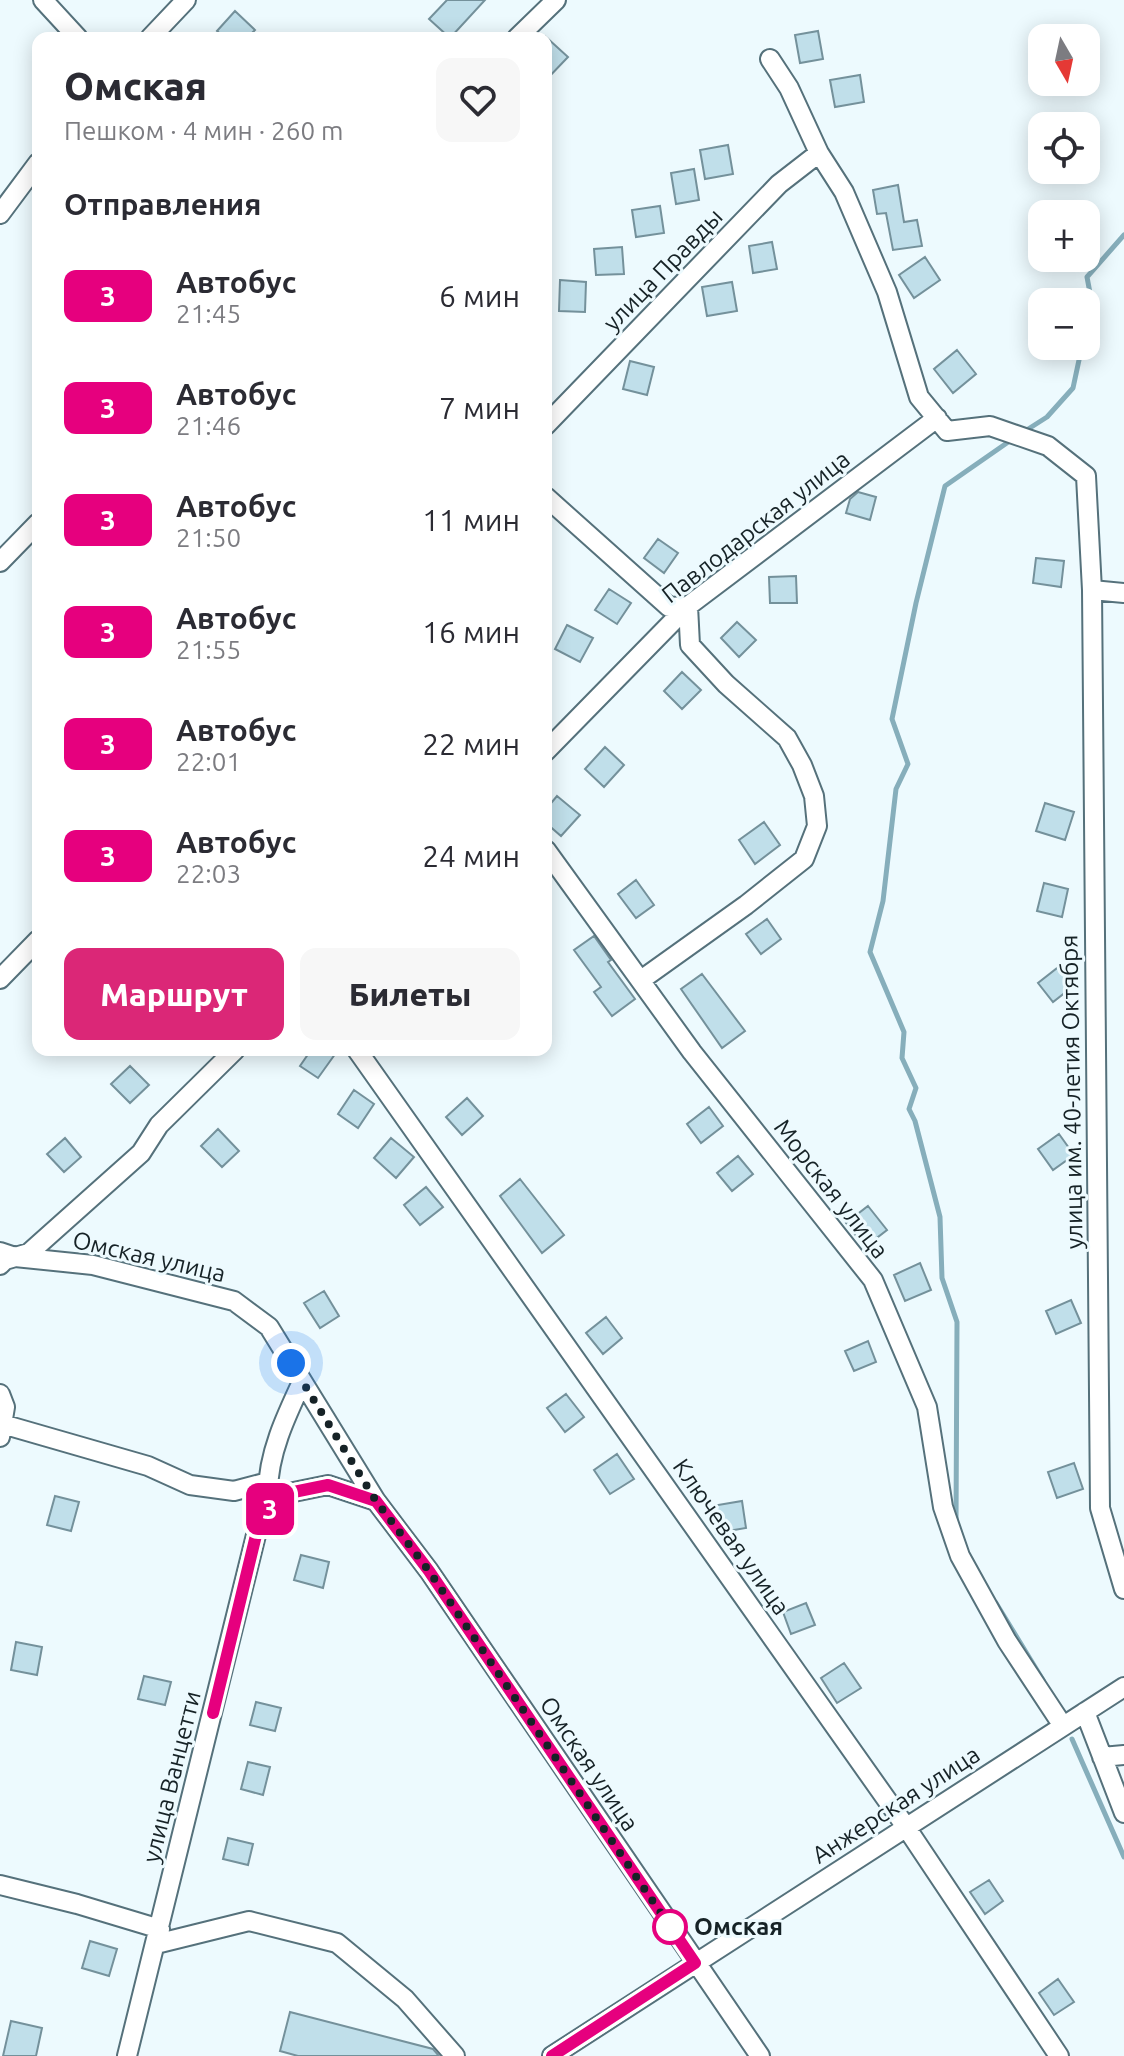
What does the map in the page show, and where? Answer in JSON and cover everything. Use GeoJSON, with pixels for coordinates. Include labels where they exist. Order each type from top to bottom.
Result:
{"type":"FeatureCollection","features":[{"type":"Feature","properties":{"kind":"street"},"geometry":{"type":"LineString","coordinates":[[43,0],[72,32]]}},
{"type":"Feature","properties":{"kind":"street"},"geometry":{"type":"LineString","coordinates":[[156,32],[186,0]]}},
{"type":"Feature","properties":{"kind":"street"},"geometry":{"type":"LineString","coordinates":[[523,32],[556,0]]}},
{"type":"Feature","properties":{"kind":"street"},"geometry":{"type":"LineString","coordinates":[[770,59],[789,88],[819,153],[844,192],[887,292],[919,397],[937,418]]}},
{"type":"Feature","properties":{"kind":"street","name":"улица Правды"},"geometry":{"type":"LineString","coordinates":[[552,419],[779,184],[819,153]]}},
{"type":"Feature","properties":{"kind":"street"},"geometry":{"type":"LineString","coordinates":[[0,198],[32,169]]}},
{"type":"Feature","properties":{"kind":"street"},"geometry":{"type":"LineString","coordinates":[[0,214],[32,170]]}},
{"type":"Feature","properties":{"kind":"street","name":"улица им. 40-летия Октября"},"geometry":{"type":"LineString","coordinates":[[937,418],[947,431],[990,426],[1048,446],[1086,476],[1092,590],[1100,1508],[1124,1589]]}},
{"type":"Feature","properties":{"kind":"street","name":"Павлодарская улица"},"geometry":{"type":"LineString","coordinates":[[552,745],[688,606],[937,418]]}},
{"type":"Feature","properties":{"kind":"street"},"geometry":{"type":"LineString","coordinates":[[552,502],[669,607],[688,606],[690,645],[726,684],[787,738],[814,796],[817,826],[804,859],[641,980]]}},
{"type":"Feature","properties":{"kind":"street"},"geometry":{"type":"LineString","coordinates":[[0,562],[32,529]]}},
{"type":"Feature","properties":{"kind":"street"},"geometry":{"type":"LineString","coordinates":[[1092,590],[1124,593]]}},
{"type":"Feature","properties":{"kind":"street","name":"Морская улица"},"geometry":{"type":"LineString","coordinates":[[552,858],[692,1052],[873,1280],[927,1407],[943,1507],[960,1556],[1007,1641],[1063,1726]]}},
{"type":"Feature","properties":{"kind":"street"},"geometry":{"type":"LineString","coordinates":[[0,979],[32,946]]}},
{"type":"Feature","properties":{"kind":"street"},"geometry":{"type":"LineString","coordinates":[[5,1258],[29,1253],[141,1153],[159,1125],[229,1056]]}},
{"type":"Feature","properties":{"kind":"street","name":"Ключевая улица"},"geometry":{"type":"LineString","coordinates":[[361,1056],[906,1827],[1059,2056]]}},
{"type":"Feature","properties":{"kind":"street","name":"Омская улица"},"geometry":{"type":"LineString","coordinates":[[5,1258],[93,1265],[234,1301],[269,1327],[376,1501],[429,1571],[760,2056]]}},
{"type":"Feature","properties":{"kind":"street"},"geometry":{"type":"LineString","coordinates":[[268,1511],[268,1472],[302,1382]]}},
{"type":"Feature","properties":{"kind":"street"},"geometry":{"type":"LineString","coordinates":[[0,1394],[5,1407],[1,1431],[148,1466],[190,1485],[234,1491],[268,1482]]}},
{"type":"Feature","properties":{"kind":"street"},"geometry":{"type":"LineString","coordinates":[[268,1511],[279,1495],[328,1485],[376,1501]]}},
{"type":"Feature","properties":{"kind":"street","name":"улица Ванцетти"},"geometry":{"type":"LineString","coordinates":[[127,2056],[258,1527],[268,1511]]}},
{"type":"Feature","properties":{"kind":"street","name":"Анжерская улица"},"geometry":{"type":"LineString","coordinates":[[552,2056],[1124,1687]]}},
{"type":"Feature","properties":{"kind":"street"},"geometry":{"type":"LineString","coordinates":[[1085,1712],[1124,1813]]}},
{"type":"Feature","properties":{"kind":"street"},"geometry":{"type":"LineString","coordinates":[[1102,1757],[1124,1755]]}},
{"type":"Feature","properties":{"kind":"street"},"geometry":{"type":"LineString","coordinates":[[0,1885],[77,1904],[158,1937],[249,1921],[337,1943],[405,1999],[455,2056]]}},
{"type":"Feature","properties":{"kind":"building"},"geometry":{"type":"Polygon","coordinates":[[[447,0],[485,0],[456,32],[443,32],[429,19],[447,0]]]}},
{"type":"Feature","properties":{"kind":"building"},"geometry":{"type":"Polygon","coordinates":[[[235,11],[255,30],[253,32],[217,31],[235,11]]]}},
{"type":"Feature","properties":{"kind":"building"},"geometry":{"type":"Polygon","coordinates":[[[818,31],[823,59],[800,63],[795,35],[818,31]]]}},
{"type":"Feature","properties":{"kind":"building"},"geometry":{"type":"Polygon","coordinates":[[[552,42],[568,57],[552,74],[552,42]]]}},
{"type":"Feature","properties":{"kind":"building"},"geometry":{"type":"Polygon","coordinates":[[[860,75],[864,102],[835,107],[830,80],[860,75]]]}},
{"type":"Feature","properties":{"kind":"building"},"geometry":{"type":"Polygon","coordinates":[[[728,145],[733,174],[705,179],[700,150],[728,145]]]}},
{"type":"Feature","properties":{"kind":"building"},"geometry":{"type":"Polygon","coordinates":[[[694,169],[699,200],[676,204],[671,173],[694,169]]]}},
{"type":"Feature","properties":{"kind":"building"},"geometry":{"type":"Polygon","coordinates":[[[898,185],[904,222],[917,220],[922,246],[893,250],[886,213],[877,214],[873,190],[898,185]]]}},
{"type":"Feature","properties":{"kind":"building"},"geometry":{"type":"Polygon","coordinates":[[[660,206],[664,233],[636,237],[632,210],[660,206]]]}},
{"type":"Feature","properties":{"kind":"building"},"geometry":{"type":"Polygon","coordinates":[[[772,242],[777,269],[753,273],[749,246],[772,242]]]}},
{"type":"Feature","properties":{"kind":"building"},"geometry":{"type":"Polygon","coordinates":[[[622,247],[624,274],[596,275],[594,249],[622,247]]]}},
{"type":"Feature","properties":{"kind":"building"},"geometry":{"type":"Polygon","coordinates":[[[925,257],[940,280],[914,298],[899,275],[925,257]]]}},
{"type":"Feature","properties":{"kind":"building"},"geometry":{"type":"Polygon","coordinates":[[[560,280],[586,282],[585,312],[559,311],[560,280]]]}},
{"type":"Feature","properties":{"kind":"building"},"geometry":{"type":"Polygon","coordinates":[[[732,282],[737,311],[707,316],[702,287],[732,282]]]}},
{"type":"Feature","properties":{"kind":"building"},"geometry":{"type":"Polygon","coordinates":[[[957,350],[976,374],[953,393],[934,369],[957,350]]]}},
{"type":"Feature","properties":{"kind":"building"},"geometry":{"type":"Polygon","coordinates":[[[630,361],[654,367],[647,395],[623,389],[630,361]]]}},
{"type":"Feature","properties":{"kind":"building"},"geometry":{"type":"Polygon","coordinates":[[[858,492],[876,497],[870,520],[846,513],[850,499],[858,492]]]}},
{"type":"Feature","properties":{"kind":"building"},"geometry":{"type":"Polygon","coordinates":[[[658,539],[678,553],[664,573],[644,558],[658,539]]]}},
{"type":"Feature","properties":{"kind":"building"},"geometry":{"type":"Polygon","coordinates":[[[1036,558],[1064,561],[1061,587],[1033,583],[1036,558]]]}},
{"type":"Feature","properties":{"kind":"building"},"geometry":{"type":"Polygon","coordinates":[[[796,576],[797,603],[770,603],[769,577],[796,576]]]}},
{"type":"Feature","properties":{"kind":"building"},"geometry":{"type":"Polygon","coordinates":[[[609,589],[631,603],[617,624],[595,610],[609,589]]]}},
{"type":"Feature","properties":{"kind":"building"},"geometry":{"type":"Polygon","coordinates":[[[737,622],[756,640],[739,657],[721,638],[737,622]]]}},
{"type":"Feature","properties":{"kind":"building"},"geometry":{"type":"Polygon","coordinates":[[[567,625],[593,638],[580,662],[555,649],[567,625]]]}},
{"type":"Feature","properties":{"kind":"building"},"geometry":{"type":"Polygon","coordinates":[[[682,672],[701,690],[682,709],[664,691],[682,672]]]}},
{"type":"Feature","properties":{"kind":"building"},"geometry":{"type":"Polygon","coordinates":[[[605,747],[624,765],[604,787],[585,769],[605,747]]]}},
{"type":"Feature","properties":{"kind":"building"},"geometry":{"type":"Polygon","coordinates":[[[557,796],[580,815],[561,836],[552,828],[552,802],[557,796]]]}},
{"type":"Feature","properties":{"kind":"building"},"geometry":{"type":"Polygon","coordinates":[[[1045,803],[1074,812],[1065,840],[1036,831],[1045,803]]]}},
{"type":"Feature","properties":{"kind":"building"},"geometry":{"type":"Polygon","coordinates":[[[764,822],[780,845],[755,864],[739,840],[764,822]]]}},
{"type":"Feature","properties":{"kind":"building"},"geometry":{"type":"Polygon","coordinates":[[[636,880],[654,905],[636,918],[618,894],[636,880]]]}},
{"type":"Feature","properties":{"kind":"building"},"geometry":{"type":"Polygon","coordinates":[[[1044,883],[1068,889],[1062,917],[1037,911],[1044,883]]]}},
{"type":"Feature","properties":{"kind":"building"},"geometry":{"type":"Polygon","coordinates":[[[767,919],[781,939],[761,954],[746,934],[767,919]]]}},
{"type":"Feature","properties":{"kind":"building"},"geometry":{"type":"Polygon","coordinates":[[[594,936],[611,960],[608,962],[635,999],[612,1016],[594,992],[601,987],[574,950],[594,936]]]}},
{"type":"Feature","properties":{"kind":"building"},"geometry":{"type":"Polygon","coordinates":[[[1061,965],[1076,984],[1053,1002],[1038,983],[1061,965]]]}},
{"type":"Feature","properties":{"kind":"building"},"geometry":{"type":"Polygon","coordinates":[[[702,974],[745,1031],[722,1048],[681,989],[702,974]]]}},
{"type":"Feature","properties":{"kind":"building"},"geometry":{"type":"Polygon","coordinates":[[[307,1056],[334,1056],[318,1078],[300,1066],[307,1056]]]}},
{"type":"Feature","properties":{"kind":"building"},"geometry":{"type":"Polygon","coordinates":[[[130,1066],[149,1085],[130,1103],[111,1084],[130,1066]]]}},
{"type":"Feature","properties":{"kind":"building"},"geometry":{"type":"Polygon","coordinates":[[[354,1090],[374,1104],[358,1128],[338,1114],[354,1090]]]}},
{"type":"Feature","properties":{"kind":"building"},"geometry":{"type":"Polygon","coordinates":[[[467,1098],[483,1116],[462,1135],[446,1117],[467,1098]]]}},
{"type":"Feature","properties":{"kind":"building"},"geometry":{"type":"Polygon","coordinates":[[[709,1107],[723,1126],[701,1143],[687,1124],[709,1107]]]}},
{"type":"Feature","properties":{"kind":"building"},"geometry":{"type":"Polygon","coordinates":[[[218,1129],[239,1151],[222,1167],[201,1146],[218,1129]]]}},
{"type":"Feature","properties":{"kind":"building"},"geometry":{"type":"Polygon","coordinates":[[[1059,1134],[1074,1155],[1053,1170],[1038,1149],[1059,1134]]]}},
{"type":"Feature","properties":{"kind":"building"},"geometry":{"type":"Polygon","coordinates":[[[65,1138],[81,1157],[64,1172],[47,1154],[65,1138]]]}},
{"type":"Feature","properties":{"kind":"building"},"geometry":{"type":"Polygon","coordinates":[[[391,1138],[414,1157],[396,1178],[374,1158],[391,1138]]]}},
{"type":"Feature","properties":{"kind":"building"},"geometry":{"type":"Polygon","coordinates":[[[738,1156],[753,1174],[732,1191],[717,1173],[738,1156]]]}},
{"type":"Feature","properties":{"kind":"building"},"geometry":{"type":"Polygon","coordinates":[[[520,1179],[564,1235],[542,1253],[500,1196],[520,1179]]]}},
{"type":"Feature","properties":{"kind":"building"},"geometry":{"type":"Polygon","coordinates":[[[426,1187],[443,1207],[420,1225],[404,1205],[426,1187]]]}},
{"type":"Feature","properties":{"kind":"building"},"geometry":{"type":"Polygon","coordinates":[[[868,1206],[887,1230],[865,1247],[846,1223],[868,1206]]]}},
{"type":"Feature","properties":{"kind":"building"},"geometry":{"type":"Polygon","coordinates":[[[920,1263],[931,1290],[905,1301],[894,1275],[920,1263]]]}},
{"type":"Feature","properties":{"kind":"building"},"geometry":{"type":"Polygon","coordinates":[[[324,1291],[339,1316],[320,1328],[304,1303],[324,1291]]]}},
{"type":"Feature","properties":{"kind":"building"},"geometry":{"type":"Polygon","coordinates":[[[1071,1300],[1081,1323],[1056,1334],[1046,1311],[1071,1300]]]}},
{"type":"Feature","properties":{"kind":"building"},"geometry":{"type":"Polygon","coordinates":[[[606,1317],[622,1338],[603,1354],[586,1333],[606,1317]]]}},
{"type":"Feature","properties":{"kind":"building"},"geometry":{"type":"Polygon","coordinates":[[[868,1341],[876,1362],[854,1371],[845,1351],[868,1341]]]}},
{"type":"Feature","properties":{"kind":"building"},"geometry":{"type":"Polygon","coordinates":[[[566,1394],[584,1417],[565,1432],[547,1408],[566,1394]]]}},
{"type":"Feature","properties":{"kind":"building"},"geometry":{"type":"Polygon","coordinates":[[[617,1454],[634,1479],[610,1494],[594,1470],[617,1454]]]}},
{"type":"Feature","properties":{"kind":"building"},"geometry":{"type":"Polygon","coordinates":[[[1074,1463],[1083,1489],[1057,1498],[1048,1472],[1074,1463]]]}},
{"type":"Feature","properties":{"kind":"building"},"geometry":{"type":"Polygon","coordinates":[[[55,1496],[79,1502],[71,1531],[47,1525],[55,1496]]]}},
{"type":"Feature","properties":{"kind":"building"},"geometry":{"type":"Polygon","coordinates":[[[742,1501],[746,1528],[716,1533],[712,1506],[742,1501]]]}},
{"type":"Feature","properties":{"kind":"building"},"geometry":{"type":"Polygon","coordinates":[[[301,1555],[329,1562],[323,1588],[294,1580],[301,1555]]]}},
{"type":"Feature","properties":{"kind":"building"},"geometry":{"type":"Polygon","coordinates":[[[806,1603],[815,1625],[791,1634],[783,1612],[806,1603]]]}},
{"type":"Feature","properties":{"kind":"building"},"geometry":{"type":"Polygon","coordinates":[[[16,1642],[42,1647],[37,1675],[11,1670],[16,1642]]]}},
{"type":"Feature","properties":{"kind":"building"},"geometry":{"type":"Polygon","coordinates":[[[844,1663],[861,1688],[837,1703],[821,1678],[844,1663]]]}},
{"type":"Feature","properties":{"kind":"building"},"geometry":{"type":"Polygon","coordinates":[[[144,1676],[171,1682],[165,1705],[138,1699],[144,1676]]]}},
{"type":"Feature","properties":{"kind":"building"},"geometry":{"type":"Polygon","coordinates":[[[256,1702],[281,1708],[275,1731],[250,1725],[256,1702]]]}},
{"type":"Feature","properties":{"kind":"building"},"geometry":{"type":"Polygon","coordinates":[[[248,1762],[270,1767],[263,1795],[241,1789],[248,1762]]]}},
{"type":"Feature","properties":{"kind":"building"},"geometry":{"type":"Polygon","coordinates":[[[228,1838],[253,1844],[248,1865],[223,1859],[228,1838]]]}},
{"type":"Feature","properties":{"kind":"building"},"geometry":{"type":"Polygon","coordinates":[[[989,1880],[1003,1901],[985,1914],[970,1892],[989,1880]]]}},
{"type":"Feature","properties":{"kind":"building"},"geometry":{"type":"Polygon","coordinates":[[[90,1941],[117,1949],[109,1976],[82,1968],[90,1941]]]}},
{"type":"Feature","properties":{"kind":"building"},"geometry":{"type":"Polygon","coordinates":[[[1058,1979],[1074,2002],[1054,2015],[1039,1993],[1058,1979]]]}},
{"type":"Feature","properties":{"kind":"building"},"geometry":{"type":"Polygon","coordinates":[[[290,2012],[433,2049],[439,2056],[298,2056],[280,2051],[290,2012]]]}},
{"type":"Feature","properties":{"kind":"building"},"geometry":{"type":"Polygon","coordinates":[[[11,2021],[42,2028],[36,2056],[3,2056],[11,2021]]]}},
{"type":"Feature","properties":{"kind":"waterway"},"geometry":{"type":"LineString","coordinates":[[1089,288],[1087,277],[1124,235]]}},
{"type":"Feature","properties":{"kind":"waterway"},"geometry":{"type":"LineString","coordinates":[[1022,433],[1047,417],[1073,388],[1079,360]]}},
{"type":"Feature","properties":{"kind":"waterway"},"geometry":{"type":"LineString","coordinates":[[956,1524],[957,1322],[942,1278],[940,1217],[915,1121],[909,1109],[916,1088],[902,1058],[904,1032],[870,952],[883,901],[896,789],[908,764],[892,719],[945,486],[1014,438]]}},
{"type":"Feature","properties":{"kind":"waterway"},"geometry":{"type":"LineString","coordinates":[[996,1603],[1043,1680]]}},
{"type":"Feature","properties":{"kind":"waterway"},"geometry":{"type":"LineString","coordinates":[[1072,1739],[1124,1857]]}},
{"type":"Feature","properties":{"kind":"bus line","name":"3"},"geometry":{"type":"LineString","coordinates":[[213,1713],[258,1527],[279,1495],[328,1485],[376,1501],[429,1571],[695,1963],[552,2056]]}},
{"type":"Feature","properties":{"kind":"place","name":"Омская"},"geometry":{"type":"Point","coordinates":[670,1927]}},
{"type":"Feature","properties":{"kind":"route"},"geometry":{"type":"LineString","coordinates":[[291,1363],[376,1501],[429,1571],[677,1937],[670,1927]]}}]}
